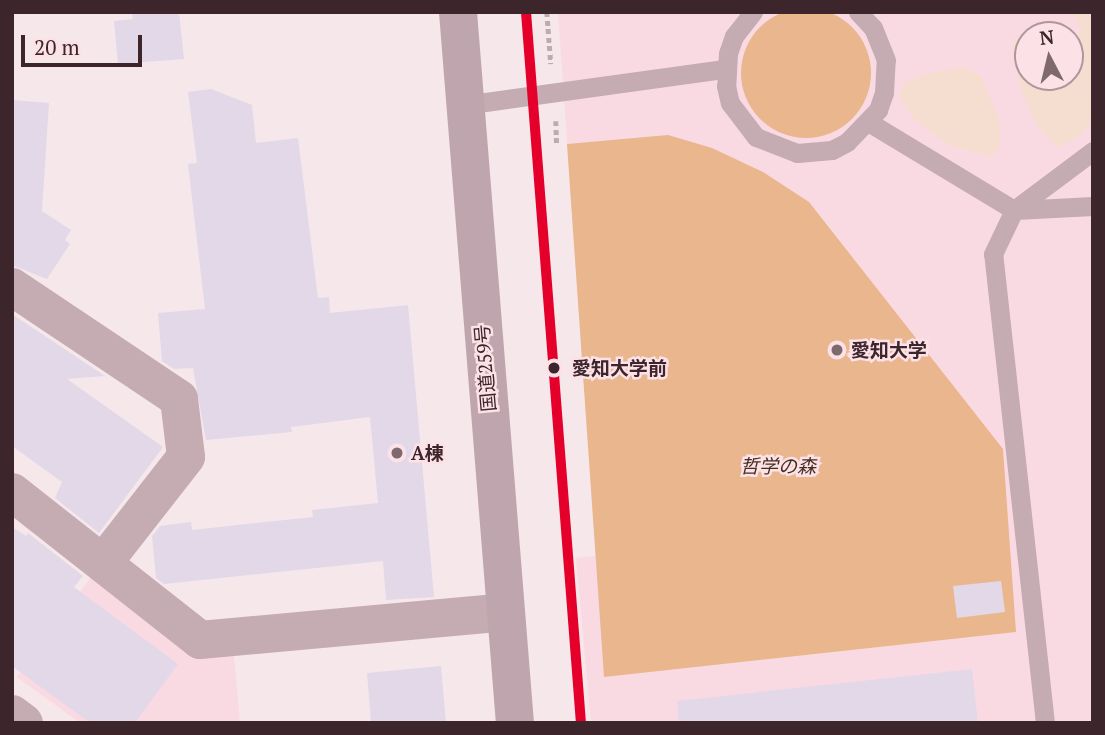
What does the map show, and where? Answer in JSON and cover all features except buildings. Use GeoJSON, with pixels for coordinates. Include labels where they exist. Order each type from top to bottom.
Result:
{"type":"FeatureCollection","features":[{"type":"Feature","properties":{"kind":"highway","name":"国道259号"},"geometry":{"type":"LineString","coordinates":[[458,12],[515,723]]}},
{"type":"Feature","properties":{"kind":"street"},"geometry":{"type":"LineString","coordinates":[[12,287],[179,399],[186,457],[104,562]]}},
{"type":"Feature","properties":{"kind":"street"},"geometry":{"type":"LineString","coordinates":[[12,492],[200,640],[505,612]]}},
{"type":"Feature","properties":{"kind":"street"},"geometry":{"type":"LineString","coordinates":[[12,714],[24,723]]}},
{"type":"Feature","properties":{"kind":"lane"},"geometry":{"type":"LineString","coordinates":[[753,12],[734,36],[725,69],[730,103],[739,118],[756,136],[782,150],[832,150],[870,122],[884,93],[886,60],[873,28],[858,12]]}},
{"type":"Feature","properties":{"kind":"lane"},"geometry":{"type":"LineString","coordinates":[[464,105],[725,69]]}},
{"type":"Feature","properties":{"kind":"lane"},"geometry":{"type":"LineString","coordinates":[[870,122],[1014,210],[1093,206]]}},
{"type":"Feature","properties":{"kind":"lane"},"geometry":{"type":"LineString","coordinates":[[1045,723],[993,254],[1014,210],[1093,151]]}},
{"type":"Feature","properties":{"kind":"shaded area","name":"愛知大学"},"geometry":{"type":"Polygon","coordinates":[[[558,12],[1093,12],[1093,723],[591,723],[576,558],[596,556],[558,12]]]}},
{"type":"Feature","properties":{"kind":"shaded area"},"geometry":{"type":"Polygon","coordinates":[[[1073,12],[1093,12],[1093,122],[1080,135],[1057,148],[1035,123],[1022,91],[1084,91],[1084,21],[1077,21],[1073,12]]]}},
{"type":"Feature","properties":{"kind":"shaded area"},"geometry":{"type":"Polygon","coordinates":[[[964,67],[981,76],[999,119],[1001,144],[993,157],[948,145],[913,118],[898,94],[904,84],[922,75],[964,67]]]}},
{"type":"Feature","properties":{"kind":"shaded area"},"geometry":{"type":"Polygon","coordinates":[[[92,576],[233,644],[240,723],[80,723],[17,677],[92,576]]]}},
{"type":"Feature","properties":{"kind":"green space"},"geometry":{"type":"Polygon","coordinates":[[[806,8],[831,13],[852,27],[866,48],[871,73],[866,98],[852,119],[831,133],[806,138],[781,133],[760,119],[746,98],[741,73],[746,48],[760,27],[781,13],[806,8]]]}},
{"type":"Feature","properties":{"kind":"green space","name":"哲学の森"},"geometry":{"type":"Polygon","coordinates":[[[668,135],[712,148],[763,172],[809,202],[1003,449],[1016,632],[604,677],[567,144],[668,135]]]}},
{"type":"Feature","properties":{"kind":"transit line"},"geometry":{"type":"LineString","coordinates":[[526,12],[581,723]]}},
{"type":"Feature","properties":{"kind":"place","name":"愛知大学"},"geometry":{"type":"Point","coordinates":[837,350]}},
{"type":"Feature","properties":{"kind":"place","name":"愛知大学前"},"geometry":{"type":"Point","coordinates":[554,368]}},
{"type":"Feature","properties":{"kind":"place","name":"A棟"},"geometry":{"type":"Point","coordinates":[397,453]}}]}
